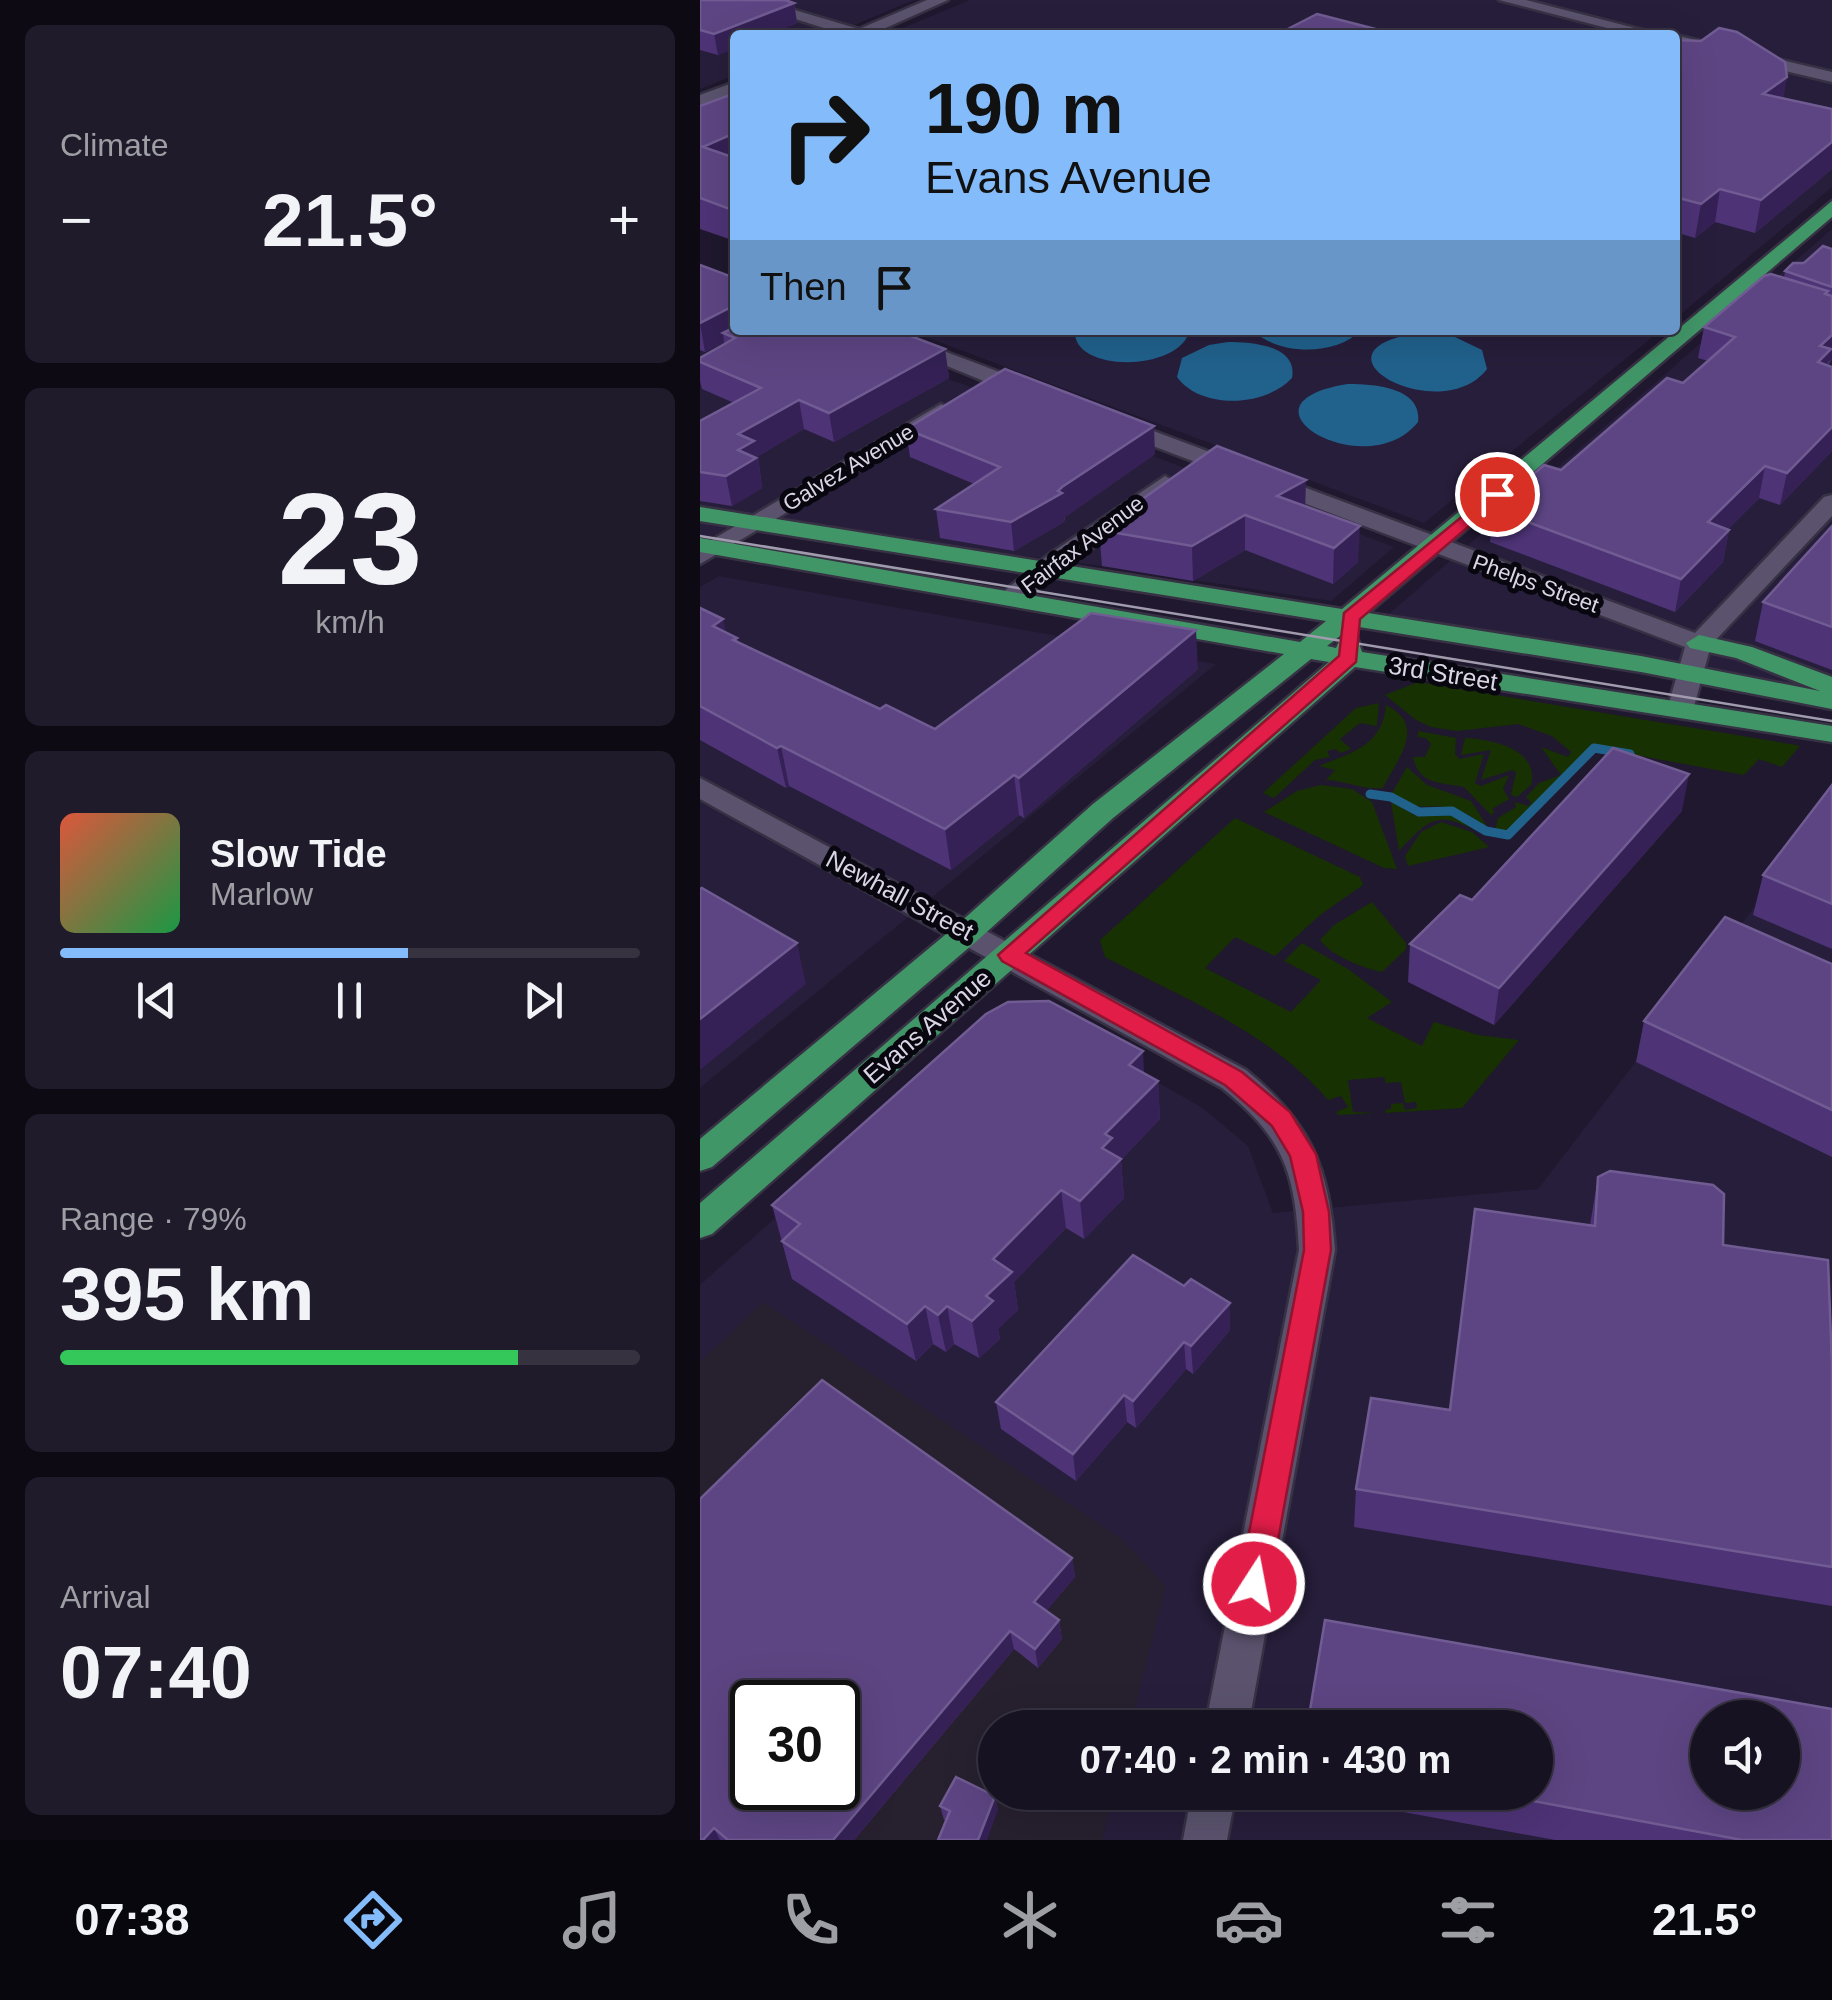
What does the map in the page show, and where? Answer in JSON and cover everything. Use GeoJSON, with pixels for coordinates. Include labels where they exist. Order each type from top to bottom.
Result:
{"type":"FeatureCollection","features":[{"type":"Feature","properties":{"kind":"main road","name":"Evans Avenue"},"geometry":{"type":"LineString","coordinates":[[700,1158],[968,932],[1104,811],[1436,546],[1832,207]]}},
{"type":"Feature","properties":{"kind":"main road","name":"3rd Street"},"geometry":{"type":"LineString","coordinates":[[700,514],[1350,617],[1832,701]]}},
{"type":"Feature","properties":{"kind":"main road","name":"3rd Street"},"geometry":{"type":"LineString","coordinates":[[705,550],[1832,734]]}},
{"type":"Feature","properties":{"kind":"main road"},"geometry":{"type":"LineString","coordinates":[[1349,658],[1350,617]]}},
{"type":"Feature","properties":{"kind":"main road"},"geometry":{"type":"LineString","coordinates":[[1698,643],[1743,652],[1832,686]]}},
{"type":"Feature","properties":{"kind":"main road","name":"Evans Avenue"},"geometry":{"type":"LineString","coordinates":[[700,1224],[1349,658]]}},
{"type":"Feature","properties":{"kind":"street"},"geometry":{"type":"LineString","coordinates":[[743,0],[844,30]]}},
{"type":"Feature","properties":{"kind":"street"},"geometry":{"type":"LineString","coordinates":[[868,30],[940,0]]}},
{"type":"Feature","properties":{"kind":"street"},"geometry":{"type":"LineString","coordinates":[[1507,0],[1633,30]]}},
{"type":"Feature","properties":{"kind":"street"},"geometry":{"type":"LineString","coordinates":[[1680,41],[1832,77]]}},
{"type":"Feature","properties":{"kind":"street"},"geometry":{"type":"LineString","coordinates":[[700,102],[730,89]]}},
{"type":"Feature","properties":{"kind":"street"},"geometry":{"type":"LineString","coordinates":[[1738,286],[1766,295]]}},
{"type":"Feature","properties":{"kind":"street"},"geometry":{"type":"LineString","coordinates":[[882,335],[1047,398]]}},
{"type":"Feature","properties":{"kind":"street","name":"Galvez Avenue"},"geometry":{"type":"LineString","coordinates":[[705,550],[996,378]]}},
{"type":"Feature","properties":{"kind":"street","name":"Phelps Street"},"geometry":{"type":"LineString","coordinates":[[1099,417],[1698,643]]}},
{"type":"Feature","properties":{"kind":"street","name":"Fairfax Avenue"},"geometry":{"type":"LineString","coordinates":[[1011,598],[1046,568],[1202,456]]}},
{"type":"Feature","properties":{"kind":"street"},"geometry":{"type":"LineString","coordinates":[[1680,710],[1698,643],[1832,502]]}},
{"type":"Feature","properties":{"kind":"street","name":"Newhall Street"},"geometry":{"type":"LineString","coordinates":[[707,798],[968,932],[1234,1079],[1281,1119],[1303,1154],[1316,1212],[1317,1250],[1229,1710]]}},
{"type":"Feature","properties":{"kind":"street"},"geometry":{"type":"LineString","coordinates":[[1204,1840],[1210,1810]]}},
{"type":"Feature","properties":{"kind":"shaded area"},"geometry":{"type":"Polygon","coordinates":[[[700,0],[914,0],[842,30],[730,30],[730,77],[700,89],[700,0]]]}},
{"type":"Feature","properties":{"kind":"shaded area"},"geometry":{"type":"Polygon","coordinates":[[[970,0],[1832,0],[1832,187],[1680,315],[1680,30],[898,30],[970,0]]]}},
{"type":"Feature","properties":{"kind":"shaded area"},"geometry":{"type":"Polygon","coordinates":[[[1832,229],[1832,694],[1383,619],[1832,229]]]}},
{"type":"Feature","properties":{"kind":"shaded area"},"geometry":{"type":"Polygon","coordinates":[[[700,285],[730,324],[730,335],[832,335],[1394,547],[1331,601],[1102,566],[743,519],[700,543],[700,285]]]}},
{"type":"Feature","properties":{"kind":"shaded area"},"geometry":{"type":"Polygon","coordinates":[[[920,335],[1655,335],[1424,523],[920,335]]]}},
{"type":"Feature","properties":{"kind":"shaded area"},"geometry":{"type":"Polygon","coordinates":[[[719,576],[1216,664],[700,1088],[700,587],[719,576]]]}},
{"type":"Feature","properties":{"kind":"shaded area"},"geometry":{"type":"Polygon","coordinates":[[[1832,806],[1832,1840],[700,1840],[700,1285],[1017,1002],[1203,1108],[1248,1146],[1273,1213],[1538,1189],[1832,806]]]}},
{"type":"Feature","properties":{"kind":"shaded area"},"geometry":{"type":"Polygon","coordinates":[[[763,1302],[1122,1539],[1166,1586],[1134,1710],[978,1710],[978,1810],[1110,1810],[1102,1840],[700,1840],[700,1362],[763,1302]]]}},
{"type":"Feature","properties":{"kind":"green space"},"geometry":{"type":"Polygon","coordinates":[[[1418,682],[1800,746],[1782,767],[1759,759],[1744,775],[1592,747],[1506,832],[1495,830],[1498,818],[1516,807],[1515,802],[1529,806],[1531,802],[1526,797],[1539,783],[1561,775],[1541,747],[1568,757],[1571,752],[1552,736],[1518,724],[1457,731],[1431,727],[1385,695],[1418,682]]]}},
{"type":"Feature","properties":{"kind":"green space"},"geometry":{"type":"Polygon","coordinates":[[[1379,703],[1377,726],[1360,723],[1340,739],[1351,749],[1341,753],[1335,749],[1327,751],[1330,757],[1315,760],[1274,798],[1263,793],[1356,708],[1379,703]]]}},
{"type":"Feature","properties":{"kind":"green space"},"geometry":{"type":"Polygon","coordinates":[[[1386,705],[1399,713],[1407,733],[1406,744],[1383,788],[1326,780],[1335,770],[1319,766],[1371,740],[1386,705]]]}},
{"type":"Feature","properties":{"kind":"green space"},"geometry":{"type":"Polygon","coordinates":[[[1418,731],[1456,738],[1455,754],[1459,759],[1484,754],[1475,783],[1481,786],[1509,775],[1503,789],[1509,799],[1492,809],[1495,812],[1491,815],[1464,787],[1426,778],[1413,757],[1425,757],[1431,744],[1418,737],[1418,731]]]}},
{"type":"Feature","properties":{"kind":"green space"},"geometry":{"type":"Polygon","coordinates":[[[1465,738],[1500,744],[1521,755],[1532,773],[1531,785],[1517,797],[1511,795],[1516,772],[1512,770],[1481,780],[1491,750],[1461,755],[1465,738]]]}},
{"type":"Feature","properties":{"kind":"green space"},"geometry":{"type":"Polygon","coordinates":[[[1407,767],[1427,785],[1471,801],[1487,826],[1457,809],[1415,806],[1392,793],[1407,767]]]}},
{"type":"Feature","properties":{"kind":"green space"},"geometry":{"type":"Polygon","coordinates":[[[1321,785],[1352,789],[1372,802],[1397,869],[1384,868],[1264,812],[1297,791],[1321,785]]]}},
{"type":"Feature","properties":{"kind":"green space"},"geometry":{"type":"Polygon","coordinates":[[[1391,802],[1416,816],[1456,815],[1489,836],[1460,823],[1440,820],[1422,828],[1399,851],[1391,802]]]}},
{"type":"Feature","properties":{"kind":"green space"},"geometry":{"type":"Polygon","coordinates":[[[1235,818],[1360,877],[1363,885],[1320,915],[1275,956],[1235,937],[1205,968],[1291,1012],[1321,980],[1284,961],[1302,943],[1348,969],[1392,1002],[1367,1018],[1422,1046],[1434,1022],[1478,1035],[1519,1040],[1462,1108],[1386,1113],[1391,1104],[1403,1103],[1405,1110],[1417,1108],[1416,1102],[1405,1103],[1401,1082],[1386,1083],[1384,1077],[1348,1080],[1353,1112],[1376,1113],[1339,1115],[1336,1112],[1348,1107],[1341,1096],[1328,1100],[1305,1076],[1253,1036],[1105,957],[1100,940],[1235,818]]]}},
{"type":"Feature","properties":{"kind":"green space"},"geometry":{"type":"Polygon","coordinates":[[[1441,822],[1472,832],[1489,847],[1408,866],[1405,856],[1421,832],[1441,822]]]}},
{"type":"Feature","properties":{"kind":"green space"},"geometry":{"type":"Polygon","coordinates":[[[1372,902],[1406,943],[1406,949],[1382,972],[1339,956],[1320,940],[1334,925],[1372,902]]]}},
{"type":"Feature","properties":{"kind":"water"},"geometry":{"type":"Polygon","coordinates":[[[1076,335],[1187,335],[1181,345],[1166,355],[1126,362],[1090,354],[1078,344],[1076,335]]]}},
{"type":"Feature","properties":{"kind":"water"},"geometry":{"type":"Polygon","coordinates":[[[1259,335],[1355,335],[1337,345],[1307,350],[1259,335]]]}},
{"type":"Feature","properties":{"kind":"water"},"geometry":{"type":"Polygon","coordinates":[[[1410,335],[1455,337],[1482,350],[1487,369],[1466,385],[1440,391],[1414,389],[1390,381],[1375,369],[1372,355],[1384,342],[1410,335]]]}},
{"type":"Feature","properties":{"kind":"water"},"geometry":{"type":"Polygon","coordinates":[[[1209,345],[1260,345],[1280,352],[1288,358],[1292,378],[1266,395],[1233,401],[1201,395],[1177,377],[1182,358],[1209,345]]]}},
{"type":"Feature","properties":{"kind":"water"},"geometry":{"type":"Polygon","coordinates":[[[1348,384],[1382,387],[1404,395],[1417,410],[1418,422],[1395,440],[1368,446],[1340,444],[1302,422],[1299,407],[1313,394],[1348,384]]]}},
{"type":"Feature","properties":{"kind":"building"},"geometry":{"type":"Polygon","coordinates":[[[700,0],[794,3],[714,34],[700,30],[700,0]]]}},
{"type":"Feature","properties":{"kind":"building"},"geometry":{"type":"Polygon","coordinates":[[[1317,14],[1379,30],[1286,30],[1317,14]]]}},
{"type":"Feature","properties":{"kind":"building"},"geometry":{"type":"Polygon","coordinates":[[[1719,28],[1737,32],[1785,62],[1787,77],[1763,94],[1832,109],[1832,142],[1761,200],[1720,189],[1701,204],[1680,198],[1680,40],[1701,41],[1719,28]]]}},
{"type":"Feature","properties":{"kind":"building"},"geometry":{"type":"Polygon","coordinates":[[[730,95],[730,135],[700,146],[700,106],[730,95]]]}},
{"type":"Feature","properties":{"kind":"building"},"geometry":{"type":"Polygon","coordinates":[[[700,146],[730,156],[730,209],[700,198],[700,146]]]}},
{"type":"Feature","properties":{"kind":"building"},"geometry":{"type":"Polygon","coordinates":[[[1823,246],[1832,249],[1832,287],[1785,271],[1793,263],[1804,263],[1823,246]]]}},
{"type":"Feature","properties":{"kind":"building"},"geometry":{"type":"Polygon","coordinates":[[[700,265],[730,276],[730,308],[700,323],[700,265]]]}},
{"type":"Feature","properties":{"kind":"building"},"geometry":{"type":"Polygon","coordinates":[[[1771,274],[1828,291],[1825,294],[1832,296],[1832,335],[1820,346],[1831,349],[1818,362],[1832,367],[1832,427],[1787,473],[1765,466],[1708,522],[1729,530],[1681,579],[1493,509],[1544,465],[1561,470],[1667,378],[1683,383],[1735,337],[1704,327],[1771,274]]]}},
{"type":"Feature","properties":{"kind":"building"},"geometry":{"type":"Polygon","coordinates":[[[730,330],[730,335],[908,335],[945,349],[829,413],[799,400],[738,434],[754,441],[738,450],[756,458],[726,476],[700,472],[700,421],[761,388],[700,362],[700,358],[735,338],[723,333],[730,330]]]}},
{"type":"Feature","properties":{"kind":"building"},"geometry":{"type":"Polygon","coordinates":[[[1005,369],[1154,426],[1062,487],[1058,491],[1062,493],[1011,522],[936,509],[1000,467],[906,429],[1005,369]]]}},
{"type":"Feature","properties":{"kind":"building"},"geometry":{"type":"Polygon","coordinates":[[[1217,446],[1306,480],[1277,496],[1360,526],[1334,548],[1245,515],[1192,546],[1099,530],[1217,446]]]}},
{"type":"Feature","properties":{"kind":"building"},"geometry":{"type":"Polygon","coordinates":[[[1832,526],[1832,627],[1763,602],[1832,526]]]}},
{"type":"Feature","properties":{"kind":"building"},"geometry":{"type":"Polygon","coordinates":[[[700,608],[723,619],[713,626],[737,638],[733,640],[880,709],[886,705],[935,729],[1091,613],[1196,630],[1019,778],[1014,775],[945,829],[700,706],[700,608]]]}},
{"type":"Feature","properties":{"kind":"building"},"geometry":{"type":"Polygon","coordinates":[[[1613,748],[1689,774],[1499,988],[1410,944],[1460,895],[1472,900],[1613,748]]]}},
{"type":"Feature","properties":{"kind":"building"},"geometry":{"type":"Polygon","coordinates":[[[1832,785],[1832,904],[1763,875],[1832,785]]]}},
{"type":"Feature","properties":{"kind":"building"},"geometry":{"type":"Polygon","coordinates":[[[700,889],[797,943],[700,1019],[700,889]]]}},
{"type":"Feature","properties":{"kind":"building"},"geometry":{"type":"Polygon","coordinates":[[[1725,917],[1832,964],[1832,1110],[1644,1021],[1725,917]]]}},
{"type":"Feature","properties":{"kind":"building"},"geometry":{"type":"Polygon","coordinates":[[[1049,1001],[1143,1051],[1129,1065],[1158,1081],[1105,1134],[1112,1138],[1102,1148],[1121,1159],[1080,1201],[1061,1190],[993,1259],[1012,1272],[986,1296],[993,1301],[972,1321],[947,1306],[938,1315],[925,1306],[907,1324],[782,1241],[800,1224],[772,1205],[986,1014],[1008,1002],[1049,1001]]]}},
{"type":"Feature","properties":{"kind":"building"},"geometry":{"type":"Polygon","coordinates":[[[1610,1171],[1713,1185],[1724,1194],[1723,1245],[1828,1260],[1832,1567],[1356,1489],[1371,1398],[1450,1410],[1475,1209],[1595,1226],[1598,1177],[1610,1171]]]}},
{"type":"Feature","properties":{"kind":"building"},"geometry":{"type":"Polygon","coordinates":[[[1133,1255],[1184,1286],[1191,1279],[1230,1303],[1191,1346],[1184,1342],[1133,1401],[1124,1395],[1073,1454],[996,1402],[1133,1255]]]}},
{"type":"Feature","properties":{"kind":"building"},"geometry":{"type":"Polygon","coordinates":[[[822,1380],[1072,1558],[1034,1602],[1059,1620],[1035,1649],[1010,1631],[860,1808],[860,1680],[730,1680],[730,1810],[858,1810],[833,1840],[728,1840],[714,1828],[700,1840],[700,1499],[822,1380]]]}},
{"type":"Feature","properties":{"kind":"building"},"geometry":{"type":"Polygon","coordinates":[[[1325,1620],[1781,1700],[1690,1700],[1690,1810],[1800,1810],[1800,1703],[1832,1709],[1832,1840],[1742,1840],[1553,1805],[1553,1710],[1310,1710],[1325,1620]]]}},
{"type":"Feature","properties":{"kind":"building"},"geometry":{"type":"Polygon","coordinates":[[[956,1777],[978,1788],[978,1810],[990,1810],[978,1840],[938,1840],[950,1811],[940,1806],[956,1777]]]}},
{"type":"Feature","properties":{"kind":"waterway"},"geometry":{"type":"LineString","coordinates":[[1370,794],[1391,797],[1419,812],[1452,811],[1486,831],[1508,835],[1594,748],[1630,754]]}},
{"type":"Feature","properties":{"kind":"tram line"},"geometry":{"type":"LineString","coordinates":[[700,536],[1832,721]]}},
{"type":"Feature","properties":{"kind":"route"},"geometry":{"type":"LineString","coordinates":[[1254,1584],[1317,1250],[1316,1212],[1303,1154],[1281,1119],[1234,1079],[1010,955],[1349,658],[1350,617],[1497,494]]}}]}
